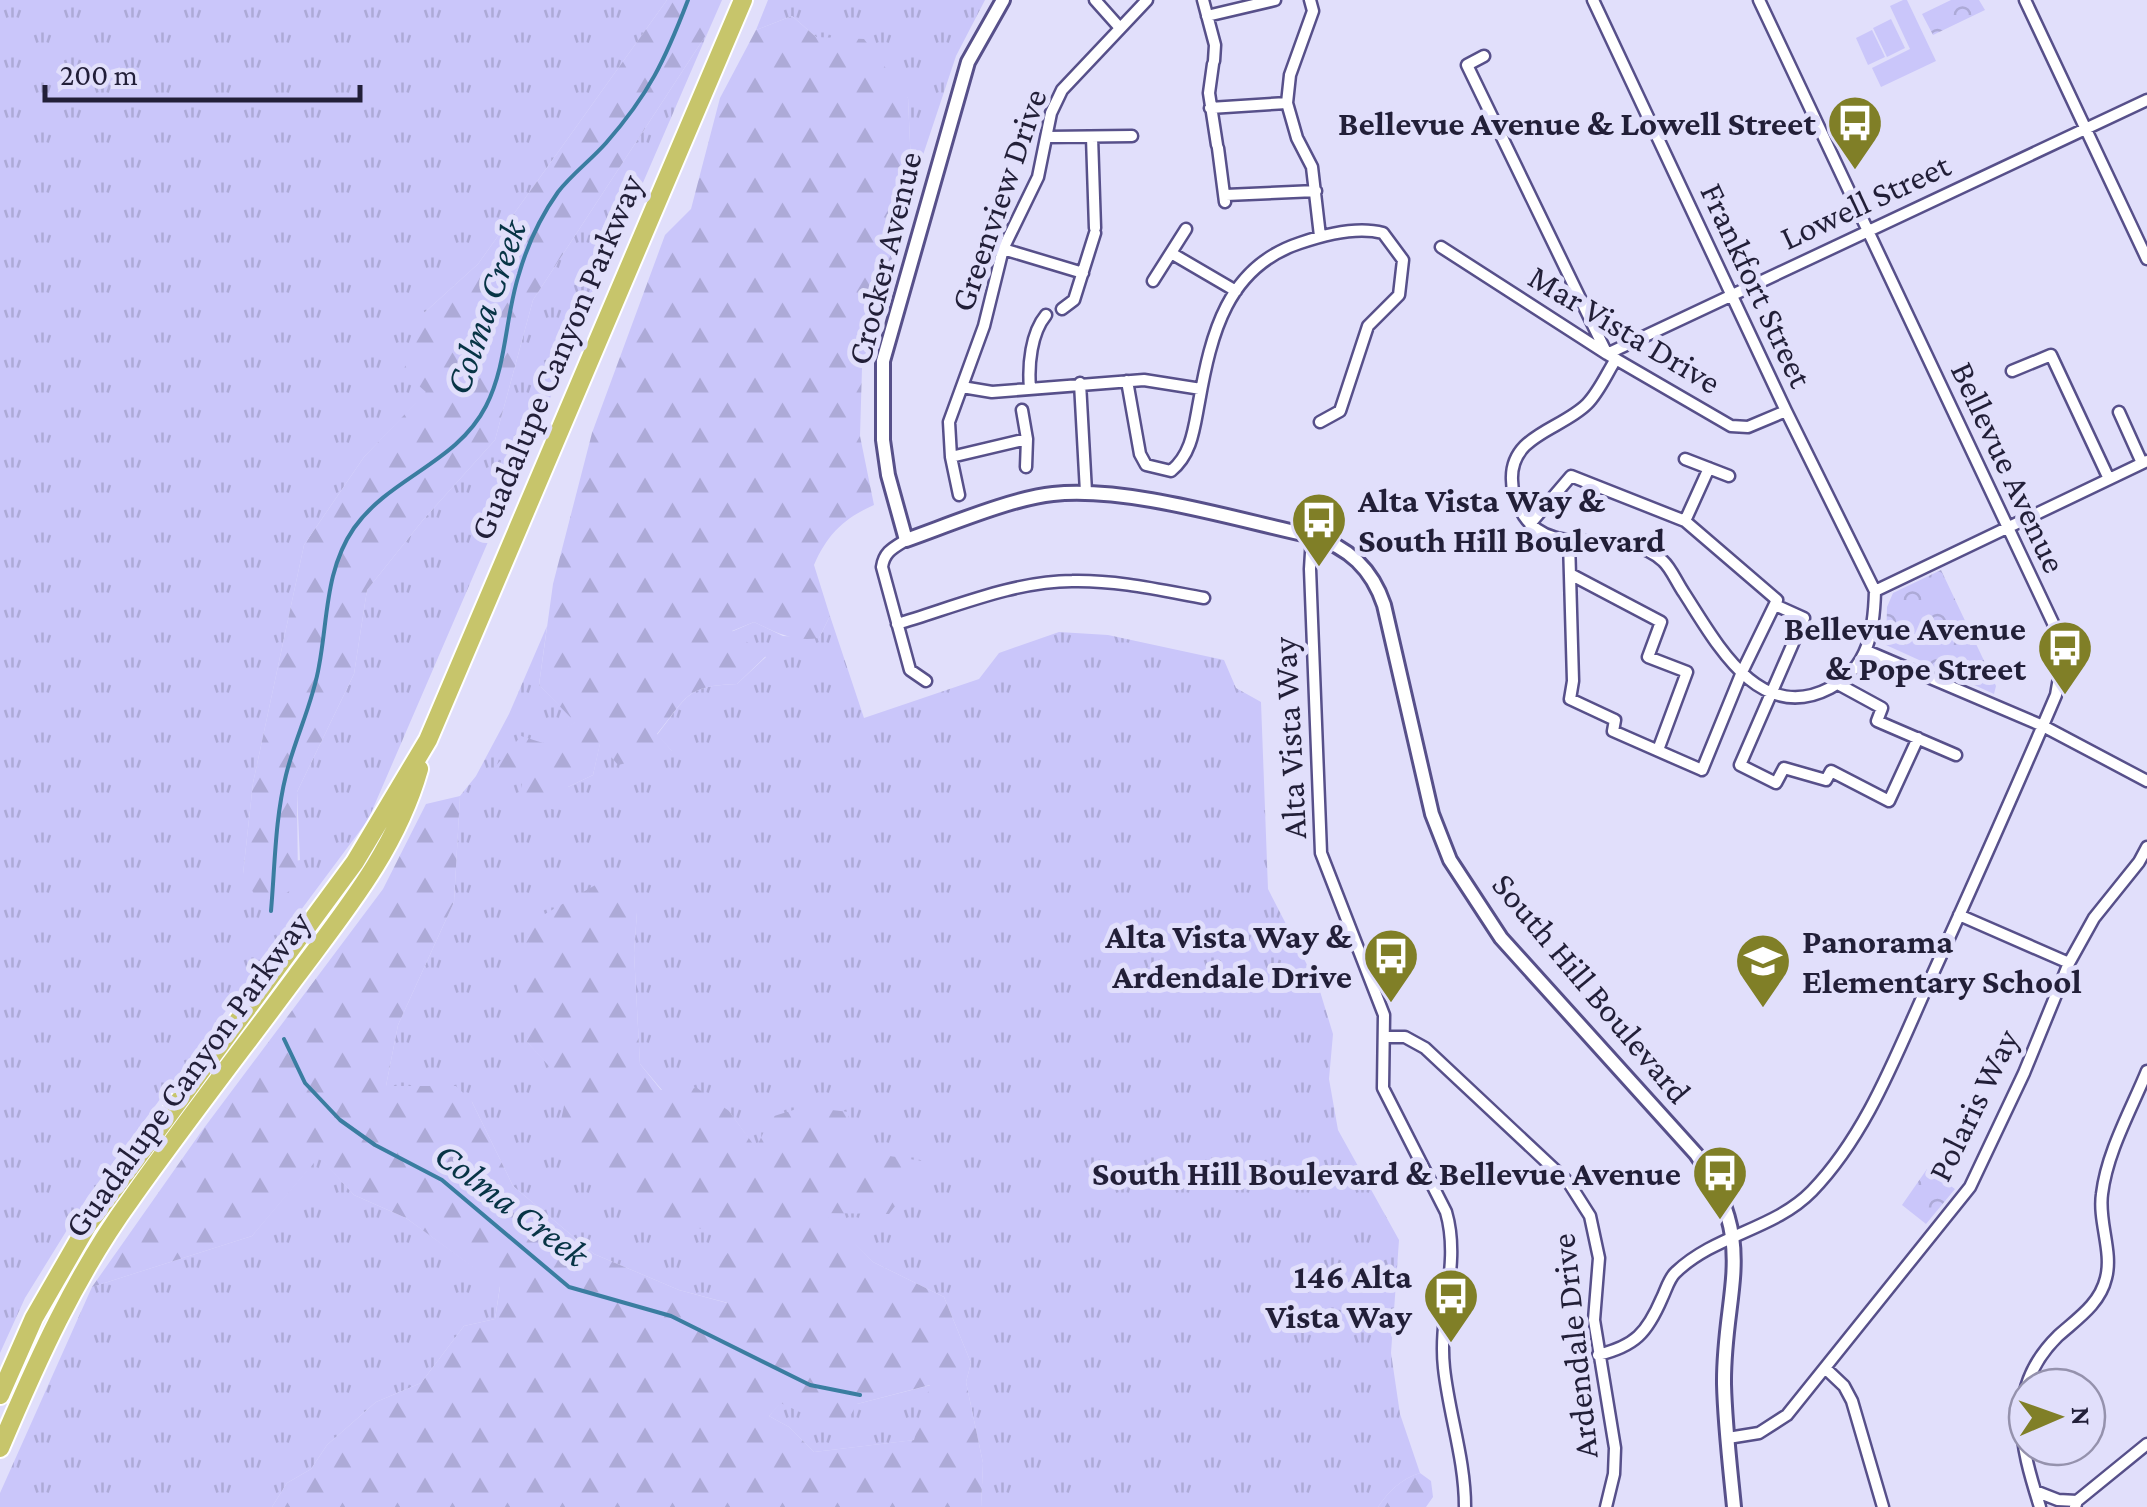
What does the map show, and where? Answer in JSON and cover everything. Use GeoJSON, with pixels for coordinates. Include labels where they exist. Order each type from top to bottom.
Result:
{"type":"FeatureCollection","features":[{"type":"Feature","properties":{"kind":"main road","name":"Guadalupe Canyon Parkway"},"geometry":{"type":"LineString","coordinates":[[0,1448],[50,1334],[109,1230],[378,864],[405,812],[428,740],[743,0]]}},
{"type":"Feature","properties":{"kind":"main road","name":"Guadalupe Canyon Parkway"},"geometry":{"type":"LineString","coordinates":[[0,1395],[40,1307],[87,1226],[355,862],[428,740]]}},
{"type":"Feature","properties":{"kind":"street","name":"Crocker Avenue"},"geometry":{"type":"LineString","coordinates":[[906,540],[886,458],[881,419],[883,361],[968,62],[1003,0]]}},
{"type":"Feature","properties":{"kind":"street"},"geometry":{"type":"LineString","coordinates":[[1095,0],[1120,28]]}},
{"type":"Feature","properties":{"kind":"street","name":"Greenview Drive"},"geometry":{"type":"LineString","coordinates":[[960,495],[951,457],[949,422],[984,326],[1003,249],[1035,185],[1050,113],[1059,94],[1147,0]]}},
{"type":"Feature","properties":{"kind":"street"},"geometry":{"type":"LineString","coordinates":[[1203,0],[1216,49],[1209,85],[1210,108],[1225,198],[1316,190]]}},
{"type":"Feature","properties":{"kind":"street"},"geometry":{"type":"LineString","coordinates":[[1207,16],[1275,0]]}},
{"type":"Feature","properties":{"kind":"street"},"geometry":{"type":"LineString","coordinates":[[1310,0],[1313,10],[1290,75],[1287,103],[1296,138],[1312,168],[1320,236]]}},
{"type":"Feature","properties":{"kind":"street","name":"Frankfort Street"},"geometry":{"type":"LineString","coordinates":[[1593,0],[1875,591]]}},
{"type":"Feature","properties":{"kind":"street","name":"Bellevue Avenue"},"geometry":{"type":"LineString","coordinates":[[1598,1355],[1626,1348],[1651,1323],[1674,1273],[1732,1235],[1775,1221],[1810,1192],[1842,1154],[1881,1086],[1959,915],[2056,695],[2060,672],[2053,624],[1759,0]]}},
{"type":"Feature","properties":{"kind":"street"},"geometry":{"type":"LineString","coordinates":[[2025,0],[2147,259]]}},
{"type":"Feature","properties":{"kind":"street"},"geometry":{"type":"LineString","coordinates":[[1484,56],[1467,64],[1611,357],[1589,403],[1536,436],[1519,452],[1511,478],[1516,503],[1530,524],[1546,536],[1569,541],[1626,541],[1663,561],[1742,672],[1770,695],[1798,700],[1819,694],[1854,671],[1867,651],[1874,624],[1875,591],[2145,462],[2118,412]]}},
{"type":"Feature","properties":{"kind":"street","name":"Lowell Street"},"geometry":{"type":"LineString","coordinates":[[1611,357],[1732,295],[2147,100]]}},
{"type":"Feature","properties":{"kind":"street"},"geometry":{"type":"LineString","coordinates":[[1210,108],[1287,103]]}},
{"type":"Feature","properties":{"kind":"street"},"geometry":{"type":"LineString","coordinates":[[1046,137],[1132,136]]}},
{"type":"Feature","properties":{"kind":"street"},"geometry":{"type":"LineString","coordinates":[[1062,309],[1074,300],[1095,231],[1092,138]]}},
{"type":"Feature","properties":{"kind":"street"},"geometry":{"type":"LineString","coordinates":[[1153,281],[1186,229]]}},
{"type":"Feature","properties":{"kind":"street"},"geometry":{"type":"LineString","coordinates":[[1128,380],[1140,454],[1146,465],[1171,471],[1184,460],[1193,432],[1213,334],[1252,268],[1266,257],[1320,236],[1362,230],[1384,234],[1399,251],[1404,268],[1395,302],[1379,312],[1368,326],[1340,411],[1320,422]]}},
{"type":"Feature","properties":{"kind":"street","name":"Mar Vista Drive"},"geometry":{"type":"LineString","coordinates":[[1441,247],[1611,357],[1732,426],[1748,427],[1786,411]]}},
{"type":"Feature","properties":{"kind":"street"},"geometry":{"type":"LineString","coordinates":[[1003,249],[1083,273]]}},
{"type":"Feature","properties":{"kind":"street"},"geometry":{"type":"LineString","coordinates":[[1172,253],[1236,291]]}},
{"type":"Feature","properties":{"kind":"street"},"geometry":{"type":"LineString","coordinates":[[1030,388],[1029,372],[1038,325],[1046,316]]}},
{"type":"Feature","properties":{"kind":"street"},"geometry":{"type":"LineString","coordinates":[[2012,372],[2051,355],[2109,479]]}},
{"type":"Feature","properties":{"kind":"street"},"geometry":{"type":"LineString","coordinates":[[962,387],[992,392],[1128,380],[1161,381],[1201,389]]}},
{"type":"Feature","properties":{"kind":"street"},"geometry":{"type":"LineString","coordinates":[[1080,383],[1086,492]]}},
{"type":"Feature","properties":{"kind":"street"},"geometry":{"type":"LineString","coordinates":[[1022,410],[1026,467]]}},
{"type":"Feature","properties":{"kind":"street"},"geometry":{"type":"LineString","coordinates":[[951,457],[1027,439]]}},
{"type":"Feature","properties":{"kind":"street"},"geometry":{"type":"LineString","coordinates":[[1685,459],[1730,476]]}},
{"type":"Feature","properties":{"kind":"street"},"geometry":{"type":"LineString","coordinates":[[1685,521],[1709,468]]}},
{"type":"Feature","properties":{"kind":"street"},"geometry":{"type":"LineString","coordinates":[[1530,524],[1571,476],[1685,521],[1777,600],[1702,770],[1613,731],[1615,720],[1570,700],[1574,682],[1569,541]]}},
{"type":"Feature","properties":{"kind":"street","name":"South Hill Boulevard"},"geometry":{"type":"LineString","coordinates":[[906,540],[1050,494],[1086,492],[1130,497],[1312,536],[1330,542],[1364,566],[1380,594],[1432,814],[1450,860],[1501,938],[1696,1154],[1720,1194],[1732,1235],[1735,1283],[1724,1383],[1734,1507]]}},
{"type":"Feature","properties":{"kind":"street","name":"Alta Vista Way"},"geometry":{"type":"LineString","coordinates":[[1312,536],[1320,841],[1328,876],[1378,996],[1386,1036],[1383,1088],[1446,1212],[1452,1232],[1443,1357],[1465,1480],[1466,1507]]}},
{"type":"Feature","properties":{"kind":"street"},"geometry":{"type":"LineString","coordinates":[[906,540],[889,550],[882,567],[910,670],[926,681]]}},
{"type":"Feature","properties":{"kind":"street"},"geometry":{"type":"LineString","coordinates":[[1570,574],[1661,622],[1648,657],[1688,672],[1658,750]]}},
{"type":"Feature","properties":{"kind":"street"},"geometry":{"type":"LineString","coordinates":[[896,624],[1012,591],[1068,580],[1126,583],[1204,598]]}},
{"type":"Feature","properties":{"kind":"street"},"geometry":{"type":"LineString","coordinates":[[1775,605],[1804,618],[1740,765],[1776,783],[1784,768],[1826,780],[1831,771],[1889,801],[1918,738]]}},
{"type":"Feature","properties":{"kind":"street"},"geometry":{"type":"LineString","coordinates":[[1867,651],[2043,726],[2147,781]]}},
{"type":"Feature","properties":{"kind":"street"},"geometry":{"type":"LineString","coordinates":[[1838,684],[1882,708],[1878,721],[1956,754]]}},
{"type":"Feature","properties":{"kind":"street","name":"Polaris Way"},"geometry":{"type":"LineString","coordinates":[[1728,1438],[1774,1425],[1797,1404],[1970,1187],[2024,1074],[2069,962],[2094,918],[2139,862],[2147,846]]}},
{"type":"Feature","properties":{"kind":"street"},"geometry":{"type":"LineString","coordinates":[[1959,915],[2069,962]]}},
{"type":"Feature","properties":{"kind":"street","name":"Ardendale Drive"},"geometry":{"type":"LineString","coordinates":[[1386,1036],[1404,1037],[1424,1048],[1577,1192],[1590,1216],[1597,1243],[1594,1320],[1615,1448],[1606,1507]]}},
{"type":"Feature","properties":{"kind":"street"},"geometry":{"type":"LineString","coordinates":[[2040,1507],[2023,1446],[2024,1390],[2036,1362],[2099,1296],[2108,1274],[2102,1194],[2114,1151],[2147,1071]]}},
{"type":"Feature","properties":{"kind":"street"},"geometry":{"type":"LineString","coordinates":[[1824,1368],[1844,1386],[1852,1401],[1883,1507]]}},
{"type":"Feature","properties":{"kind":"street"},"geometry":{"type":"LineString","coordinates":[[2035,1490],[2076,1504],[2147,1444]]}},
{"type":"Feature","properties":{"kind":"green space"},"geometry":{"type":"Polygon","coordinates":[[[0,0],[667,0],[478,264],[424,313],[427,392],[364,457],[304,545],[253,783],[243,874],[300,860],[297,792],[354,674],[367,590],[495,440],[533,300],[708,32],[368,820],[88,1196],[25,1298],[0,1353],[0,0]]]}},
{"type":"Feature","properties":{"kind":"green space"},"geometry":{"type":"Polygon","coordinates":[[[667,0],[722,0],[708,32],[533,300],[495,440],[367,590],[354,674],[297,792],[298,888],[259,903],[243,874],[253,783],[304,545],[364,457],[426,392],[403,372],[424,313],[478,264],[667,0]]]}},
{"type":"Feature","properties":{"kind":"green space"},"geometry":{"type":"Polygon","coordinates":[[[768,0],[985,0],[956,56],[912,188],[908,98],[816,37],[792,16],[756,30],[768,0]]]}},
{"type":"Feature","properties":{"kind":"green space"},"geometry":{"type":"Polygon","coordinates":[[[1907,0],[1936,61],[1881,87],[1872,68],[1910,49],[1890,6],[1907,0]]]}},
{"type":"Feature","properties":{"kind":"green space"},"geometry":{"type":"Polygon","coordinates":[[[1951,0],[1979,0],[1985,10],[1933,35],[1922,14],[1951,0]]]}},
{"type":"Feature","properties":{"kind":"green space"},"geometry":{"type":"Polygon","coordinates":[[[792,16],[816,37],[864,39],[908,98],[912,188],[862,368],[860,436],[874,505],[838,529],[814,565],[830,616],[819,638],[793,638],[754,622],[732,631],[766,656],[737,684],[707,687],[682,702],[657,734],[673,752],[618,765],[600,744],[593,775],[568,787],[555,810],[518,800],[522,784],[495,767],[521,736],[543,743],[575,722],[539,685],[553,584],[592,433],[665,235],[691,209],[720,98],[756,30],[792,16]]]}},
{"type":"Feature","properties":{"kind":"green space"},"geometry":{"type":"Polygon","coordinates":[[[1891,19],[1905,48],[1887,57],[1873,28],[1891,19]]]}},
{"type":"Feature","properties":{"kind":"green space"},"geometry":{"type":"Polygon","coordinates":[[[1872,30],[1885,57],[1868,65],[1856,38],[1872,30]]]}},
{"type":"Feature","properties":{"kind":"green space"},"geometry":{"type":"Polygon","coordinates":[[[1941,570],[1996,686],[1994,694],[1886,645],[1887,607],[1893,593],[1941,570]]]}},
{"type":"Feature","properties":{"kind":"green space"},"geometry":{"type":"Polygon","coordinates":[[[1915,610],[1953,627],[1942,650],[1905,632],[1915,610]]]}},
{"type":"Feature","properties":{"kind":"green space"},"geometry":{"type":"Polygon","coordinates":[[[830,616],[864,718],[979,679],[999,653],[1059,632],[1108,635],[1224,660],[1236,688],[1261,702],[1268,889],[1319,988],[1333,1034],[1329,1079],[1338,1130],[1399,1240],[1391,1353],[1400,1414],[1420,1473],[1396,1486],[1378,1507],[981,1507],[983,1463],[966,1382],[971,1363],[944,1297],[873,1262],[756,1149],[729,1111],[662,1090],[640,1064],[634,953],[637,912],[526,1041],[706,1230],[746,1229],[728,1303],[679,1290],[594,1254],[513,1186],[472,1102],[386,1086],[398,1025],[454,902],[460,796],[476,776],[509,714],[547,626],[539,685],[576,722],[543,744],[568,787],[593,775],[600,743],[672,751],[657,735],[682,702],[707,687],[737,684],[766,657],[731,632],[754,622],[783,636],[819,638],[830,616]]]}},
{"type":"Feature","properties":{"kind":"green space"},"geometry":{"type":"Polygon","coordinates":[[[460,796],[454,902],[398,1025],[386,1086],[456,1086],[472,1102],[513,1186],[594,1254],[679,1290],[727,1303],[717,1267],[745,1230],[706,1230],[633,1212],[557,1139],[568,1087],[526,1041],[517,984],[525,939],[545,914],[604,880],[637,912],[634,953],[640,1064],[661,1090],[697,1088],[729,1111],[756,1148],[771,1117],[803,1107],[850,1112],[837,1148],[929,1162],[889,1214],[824,1213],[873,1262],[944,1297],[971,1363],[966,1382],[983,1463],[981,1507],[272,1507],[287,1483],[311,1469],[327,1445],[376,1402],[421,1383],[464,1326],[495,1319],[500,1287],[406,1218],[354,1195],[319,1157],[252,1236],[92,1287],[201,1132],[383,889],[426,804],[460,796]],[[930,1385],[857,1404],[841,1432],[781,1403],[769,1416],[789,1427],[814,1452],[914,1440],[930,1385]]]}},
{"type":"Feature","properties":{"kind":"green space"},"geometry":{"type":"Polygon","coordinates":[[[319,1156],[354,1195],[406,1218],[500,1286],[495,1319],[464,1326],[421,1383],[376,1402],[327,1445],[311,1469],[287,1483],[272,1507],[0,1507],[0,1493],[92,1287],[252,1236],[319,1156]]]}},
{"type":"Feature","properties":{"kind":"green space"},"geometry":{"type":"Polygon","coordinates":[[[1927,1169],[1955,1189],[1926,1224],[1902,1205],[1927,1169]]]}},
{"type":"Feature","properties":{"kind":"green space"},"geometry":{"type":"Polygon","coordinates":[[[931,1385],[915,1440],[814,1452],[789,1427],[769,1416],[781,1402],[857,1404],[931,1385]]]}},
{"type":"Feature","properties":{"kind":"green space"},"geometry":{"type":"Polygon","coordinates":[[[1420,1473],[1431,1481],[1433,1497],[1426,1507],[1378,1507],[1396,1486],[1420,1473]]]}},
{"type":"Feature","properties":{"kind":"waterway","name":"Colma Creek"},"geometry":{"type":"LineString","coordinates":[[271,911],[282,792],[316,680],[329,595],[345,544],[369,510],[458,442],[486,406],[498,374],[519,274],[535,232],[558,192],[606,143],[645,92],[688,0]]}},
{"type":"Feature","properties":{"kind":"waterway","name":"Colma Creek"},"geometry":{"type":"LineString","coordinates":[[284,1039],[305,1083],[340,1120],[375,1145],[442,1180],[569,1287],[671,1316],[810,1385],[860,1395]]}},
{"type":"Feature","properties":{"kind":"place","name":"Bellevue Avenue & Lowell Street"},"geometry":{"type":"Point","coordinates":[1855,172]}},
{"type":"Feature","properties":{"kind":"place","name":"Alta Vista Way & South Hill Boulevard"},"geometry":{"type":"Point","coordinates":[1319,569]}},
{"type":"Feature","properties":{"kind":"place","name":"Bellevue Avenue & Pope Street"},"geometry":{"type":"Point","coordinates":[2065,697]}},
{"type":"Feature","properties":{"kind":"place","name":"Alta Vista Way & Ardendale Drive"},"geometry":{"type":"Point","coordinates":[1391,1005]}},
{"type":"Feature","properties":{"kind":"place","name":"Panorama Elementary School"},"geometry":{"type":"Point","coordinates":[1763,1010]}},
{"type":"Feature","properties":{"kind":"place","name":"South Hill Boulevard & Bellevue Avenue"},"geometry":{"type":"Point","coordinates":[1720,1222]}},
{"type":"Feature","properties":{"kind":"place","name":"146 Alta Vista Way"},"geometry":{"type":"Point","coordinates":[1451,1345]}}]}
